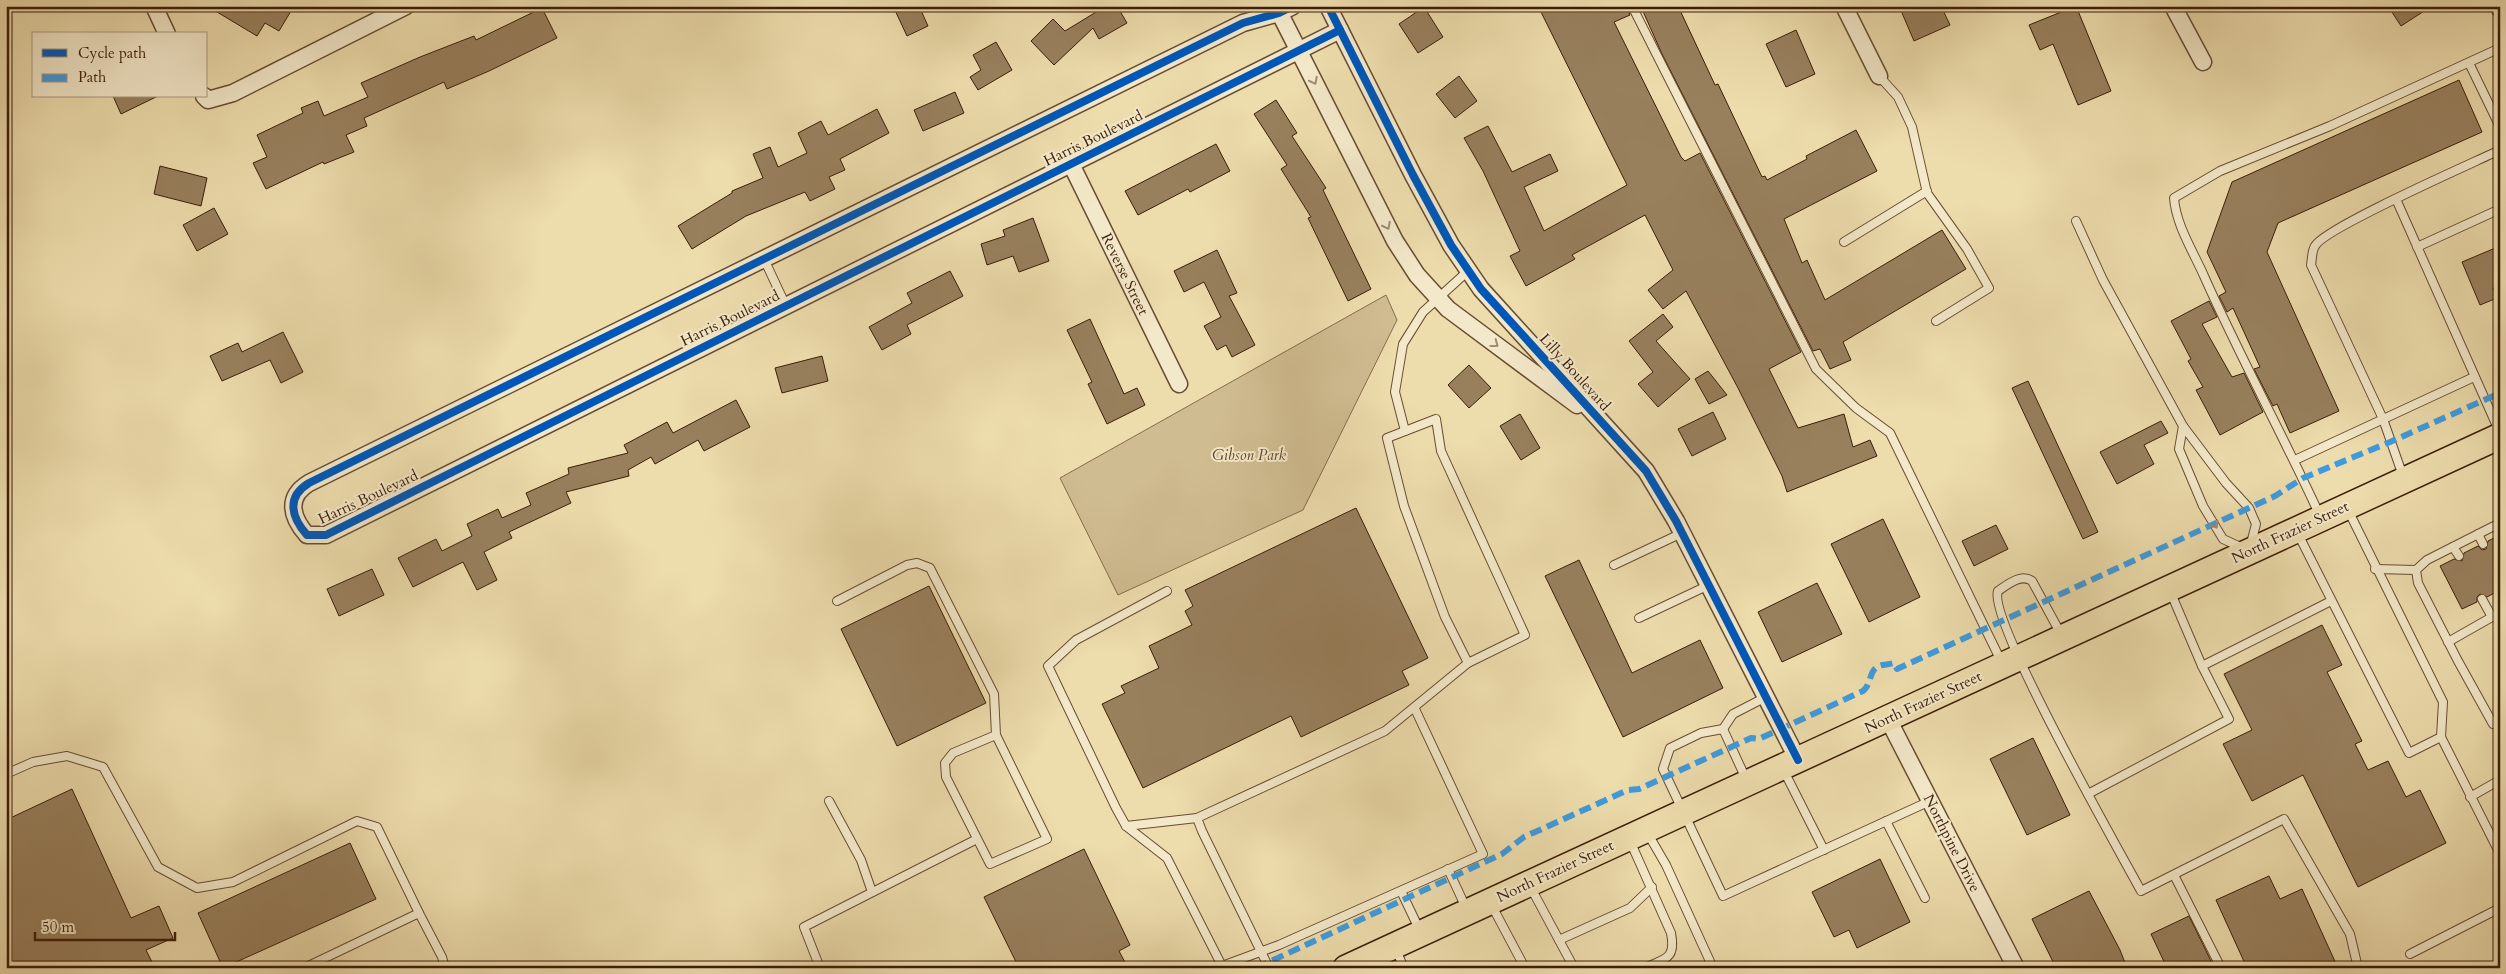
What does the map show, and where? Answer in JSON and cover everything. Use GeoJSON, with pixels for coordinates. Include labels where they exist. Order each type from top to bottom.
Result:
{"type":"FeatureCollection","features":[{"type":"Feature","properties":{"kind":"main road","name":"North Frazier Street"},"geometry":{"type":"LineString","coordinates":[[1346,968],[1888,719],[2500,434]]}},
{"type":"Feature","properties":{"kind":"main road"},"geometry":{"type":"LineString","coordinates":[[2474,447],[2500,446]]}},
{"type":"Feature","properties":{"kind":"street"},"geometry":{"type":"LineString","coordinates":[[154,6],[167,32]]}},
{"type":"Feature","properties":{"kind":"street"},"geometry":{"type":"LineString","coordinates":[[206,98],[208,100],[233,94],[406,6]]}},
{"type":"Feature","properties":{"kind":"street","name":"Lilly Boulevard"},"geometry":{"type":"LineString","coordinates":[[1328,6],[1413,175],[1451,245],[1482,289],[1646,472],[1682,533],[1766,697],[1790,763]]}},
{"type":"Feature","properties":{"kind":"street"},"geometry":{"type":"LineString","coordinates":[[1844,6],[1879,76]]}},
{"type":"Feature","properties":{"kind":"street"},"geometry":{"type":"LineString","coordinates":[[2174,6],[2203,62]]}},
{"type":"Feature","properties":{"kind":"street","name":"Lilly Boulevard"},"geometry":{"type":"LineString","coordinates":[[1283,8],[1299,51],[1395,241],[1416,275],[1448,309],[1605,426]]}},
{"type":"Feature","properties":{"kind":"street","name":"Harris Boulevard"},"geometry":{"type":"LineString","coordinates":[[1283,8],[1243,24],[309,483],[300,489],[293,504],[296,523],[307,535],[326,535],[1340,30]]}},
{"type":"Feature","properties":{"kind":"street","name":"Reverse Street"},"geometry":{"type":"LineString","coordinates":[[1071,164],[1179,384]]}},
{"type":"Feature","properties":{"kind":"street","name":"Northpine Drive"},"geometry":{"type":"LineString","coordinates":[[1888,719],[2016,968]]}},
{"type":"Feature","properties":{"kind":"lane"},"geometry":{"type":"LineString","coordinates":[[1632,6],[1816,369],[1856,408],[1890,433],[2011,661],[2036,694],[2141,891],[2284,819],[2350,934],[2358,968]]}},
{"type":"Feature","properties":{"kind":"lane"},"geometry":{"type":"LineString","coordinates":[[2321,518],[2295,460],[2214,299],[2177,216],[2174,198],[2220,170],[2330,126],[2500,48]]}},
{"type":"Feature","properties":{"kind":"lane"},"geometry":{"type":"LineString","coordinates":[[2469,63],[2500,127]]}},
{"type":"Feature","properties":{"kind":"lane"},"geometry":{"type":"LineString","coordinates":[[1879,76],[1898,97],[1912,127],[1927,191],[1967,249],[1989,288],[1936,321]]}},
{"type":"Feature","properties":{"kind":"lane"},"geometry":{"type":"LineString","coordinates":[[2404,478],[2383,419],[2311,265],[2315,246],[2325,236],[2396,199],[2500,150]]}},
{"type":"Feature","properties":{"kind":"lane"},"geometry":{"type":"LineString","coordinates":[[1844,242],[1927,191]]}},
{"type":"Feature","properties":{"kind":"lane"},"geometry":{"type":"LineString","coordinates":[[2396,199],[2500,434]]}},
{"type":"Feature","properties":{"kind":"lane"},"geometry":{"type":"LineString","coordinates":[[2417,247],[2500,209]]}},
{"type":"Feature","properties":{"kind":"lane"},"geometry":{"type":"LineString","coordinates":[[2076,221],[2103,280],[2183,426],[2226,483],[2249,508],[2256,524],[2248,551],[2223,539],[2203,506],[2180,449],[2183,426]]}},
{"type":"Feature","properties":{"kind":"lane"},"geometry":{"type":"LineString","coordinates":[[764,259],[786,306]]}},
{"type":"Feature","properties":{"kind":"lane"},"geometry":{"type":"LineString","coordinates":[[1406,430],[1396,392],[1403,344],[1423,312],[1437,297],[1469,270]]}},
{"type":"Feature","properties":{"kind":"lane"},"geometry":{"type":"LineString","coordinates":[[2295,460],[2474,377]]}},
{"type":"Feature","properties":{"kind":"lane"},"geometry":{"type":"LineString","coordinates":[[1126,826],[1198,818],[1385,731],[1415,709],[1446,678],[1468,663],[1525,635],[1441,451],[1436,419],[1388,438],[1404,506],[1445,617],[1468,663]]}},
{"type":"Feature","properties":{"kind":"lane"},"geometry":{"type":"LineString","coordinates":[[2346,506],[2375,569],[2443,702],[2441,737],[2500,854]]}},
{"type":"Feature","properties":{"kind":"lane"},"geometry":{"type":"LineString","coordinates":[[2375,569],[2416,570],[2427,560],[2500,524]]}},
{"type":"Feature","properties":{"kind":"lane"},"geometry":{"type":"LineString","coordinates":[[2296,529],[2409,753],[2441,737]]}},
{"type":"Feature","properties":{"kind":"lane"},"geometry":{"type":"LineString","coordinates":[[1614,565],[1682,533]]}},
{"type":"Feature","properties":{"kind":"lane"},"geometry":{"type":"LineString","coordinates":[[2478,534],[2483,544]]}},
{"type":"Feature","properties":{"kind":"lane"},"geometry":{"type":"LineString","coordinates":[[2453,547],[2459,556]]}},
{"type":"Feature","properties":{"kind":"lane"},"geometry":{"type":"LineString","coordinates":[[837,601],[907,566],[917,563],[930,568],[994,694],[996,735],[1047,838],[990,864],[946,777],[945,763],[953,753],[996,735]]}},
{"type":"Feature","properties":{"kind":"lane"},"geometry":{"type":"LineString","coordinates":[[2416,570],[2418,583],[2448,642],[2494,724],[2500,723]]}},
{"type":"Feature","properties":{"kind":"lane"},"geometry":{"type":"LineString","coordinates":[[2011,661],[1996,597],[1998,591],[2016,580],[2027,578],[2032,581],[2063,637]]}},
{"type":"Feature","properties":{"kind":"lane"},"geometry":{"type":"LineString","coordinates":[[1639,618],[1709,585]]}},
{"type":"Feature","properties":{"kind":"lane"},"geometry":{"type":"LineString","coordinates":[[2088,794],[2229,720],[2202,666],[2169,588]]}},
{"type":"Feature","properties":{"kind":"lane"},"geometry":{"type":"LineString","coordinates":[[1167,592],[1076,640],[1048,666],[1126,826],[1167,858],[1222,967],[1483,854],[1415,709]]}},
{"type":"Feature","properties":{"kind":"lane"},"geometry":{"type":"LineString","coordinates":[[2448,642],[2496,615],[2482,599]]}},
{"type":"Feature","properties":{"kind":"lane"},"geometry":{"type":"LineString","coordinates":[[2202,666],[2331,601]]}},
{"type":"Feature","properties":{"kind":"lane"},"geometry":{"type":"LineString","coordinates":[[1766,697],[1733,714],[1723,729],[1701,733],[1670,748],[1663,768],[1723,896],[1930,801]]}},
{"type":"Feature","properties":{"kind":"lane"},"geometry":{"type":"LineString","coordinates":[[1723,729],[1748,783]]}},
{"type":"Feature","properties":{"kind":"lane"},"geometry":{"type":"LineString","coordinates":[[6,774],[33,762],[67,756],[103,767],[158,867],[197,888],[233,882],[357,822],[378,827],[442,957],[444,968]]}},
{"type":"Feature","properties":{"kind":"lane"},"geometry":{"type":"LineString","coordinates":[[1790,763],[1824,850]]}},
{"type":"Feature","properties":{"kind":"lane"},"geometry":{"type":"LineString","coordinates":[[2470,797],[2500,780]]}},
{"type":"Feature","properties":{"kind":"lane"},"geometry":{"type":"LineString","coordinates":[[829,801],[861,860],[872,892]]}},
{"type":"Feature","properties":{"kind":"lane"},"geometry":{"type":"LineString","coordinates":[[1198,818],[1202,831],[1269,968]]}},
{"type":"Feature","properties":{"kind":"lane"},"geometry":{"type":"LineString","coordinates":[[1886,821],[1925,898]]}},
{"type":"Feature","properties":{"kind":"lane"},"geometry":{"type":"LineString","coordinates":[[1637,834],[1652,887],[1671,933],[1674,949],[1671,955],[1644,968]]}},
{"type":"Feature","properties":{"kind":"lane"},"geometry":{"type":"LineString","coordinates":[[1637,834],[1666,865],[1714,968]]}},
{"type":"Feature","properties":{"kind":"lane"},"geometry":{"type":"LineString","coordinates":[[820,968],[804,926],[977,839]]}},
{"type":"Feature","properties":{"kind":"lane"},"geometry":{"type":"LineString","coordinates":[[1448,869],[1525,968]]}},
{"type":"Feature","properties":{"kind":"lane"},"geometry":{"type":"LineString","coordinates":[[2174,875],[2221,968]]}},
{"type":"Feature","properties":{"kind":"lane"},"geometry":{"type":"LineString","coordinates":[[1529,884],[1574,968]]}},
{"type":"Feature","properties":{"kind":"lane"},"geometry":{"type":"LineString","coordinates":[[1559,940],[1630,908],[1652,887]]}},
{"type":"Feature","properties":{"kind":"lane"},"geometry":{"type":"LineString","coordinates":[[1401,890],[1421,933]]}},
{"type":"Feature","properties":{"kind":"lane"},"geometry":{"type":"LineString","coordinates":[[2410,954],[2500,908]]}},
{"type":"Feature","properties":{"kind":"lane"},"geometry":{"type":"LineString","coordinates":[[304,968],[419,913]]}},
{"type":"Feature","properties":{"kind":"lane"},"geometry":{"type":"LineString","coordinates":[[1394,946],[1404,968]]}},
{"type":"Feature","properties":{"kind":"green space","name":"Gibson Park"},"geometry":{"type":"Polygon","coordinates":[[[1386,295],[1397,320],[1303,510],[1118,595],[1060,478],[1386,295]]]}},
{"type":"Feature","properties":{"kind":"building"},"geometry":{"type":"Polygon","coordinates":[[[207,6],[283,6],[291,11],[279,31],[265,23],[257,36],[207,6]]]}},
{"type":"Feature","properties":{"kind":"building"},"geometry":{"type":"Polygon","coordinates":[[[893,6],[919,6],[928,26],[907,36],[893,6]]]}},
{"type":"Feature","properties":{"kind":"building"},"geometry":{"type":"Polygon","coordinates":[[[1106,6],[1117,6],[1127,23],[1099,39],[1093,28],[1054,65],[1031,41],[1053,19],[1065,31],[1106,6]]]}},
{"type":"Feature","properties":{"kind":"building"},"geometry":{"type":"Polygon","coordinates":[[[1538,6],[1626,6],[1630,15],[1614,22],[1681,157],[1685,161],[1700,153],[1801,352],[1769,369],[1798,428],[1844,414],[1853,447],[1870,440],[1877,456],[1787,492],[1782,476],[1738,388],[1686,291],[1663,309],[1648,290],[1673,270],[1645,215],[1572,255],[1575,259],[1526,286],[1510,256],[1520,251],[1483,171],[1464,138],[1488,126],[1512,172],[1550,154],[1558,171],[1524,187],[1544,231],[1627,185],[1538,6]]]}},
{"type":"Feature","properties":{"kind":"building"},"geometry":{"type":"Polygon","coordinates":[[[1638,6],[1678,6],[1715,85],[1718,84],[1762,177],[1765,176],[1767,180],[1807,159],[1806,156],[1856,130],[1877,171],[1784,219],[1802,263],[1807,260],[1825,300],[1942,230],[1966,269],[1843,342],[1851,360],[1830,369],[1820,349],[1813,351],[1662,54],[1642,9],[1640,10],[1638,6]]]}},
{"type":"Feature","properties":{"kind":"building"},"geometry":{"type":"Polygon","coordinates":[[[1899,6],[1941,6],[1950,25],[1914,41],[1899,6]]]}},
{"type":"Feature","properties":{"kind":"building"},"geometry":{"type":"Polygon","coordinates":[[[2076,6],[2111,91],[2078,105],[2053,44],[2040,50],[2029,25],[2076,6]]]}},
{"type":"Feature","properties":{"kind":"building"},"geometry":{"type":"Polygon","coordinates":[[[2388,6],[2432,6],[2401,26],[2388,6]]]}},
{"type":"Feature","properties":{"kind":"building"},"geometry":{"type":"Polygon","coordinates":[[[1424,7],[1443,37],[1418,53],[1399,24],[1424,7]]]}},
{"type":"Feature","properties":{"kind":"building"},"geometry":{"type":"Polygon","coordinates":[[[542,8],[557,38],[447,89],[444,82],[364,118],[367,126],[346,135],[354,152],[324,164],[323,162],[266,189],[253,163],[267,157],[257,135],[303,113],[301,108],[318,101],[324,116],[368,97],[361,83],[474,36],[476,40],[542,8]]]}},
{"type":"Feature","properties":{"kind":"building"},"geometry":{"type":"Polygon","coordinates":[[[1796,30],[1815,74],[1786,87],[1766,44],[1796,30]]]}},
{"type":"Feature","properties":{"kind":"building"},"geometry":{"type":"Polygon","coordinates":[[[996,42],[1012,70],[978,90],[970,77],[981,70],[973,55],[996,42]]]}},
{"type":"Feature","properties":{"kind":"building"},"geometry":{"type":"Polygon","coordinates":[[[1459,76],[1477,101],[1455,118],[1436,94],[1459,76]]]}},
{"type":"Feature","properties":{"kind":"building"},"geometry":{"type":"Polygon","coordinates":[[[2459,80],[2482,132],[2278,223],[2267,252],[2339,411],[2290,433],[2277,404],[2273,406],[2254,369],[2260,367],[2233,308],[2227,312],[2219,296],[2226,292],[2207,252],[2232,182],[2459,80]]]}},
{"type":"Feature","properties":{"kind":"building"},"geometry":{"type":"Polygon","coordinates":[[[955,92],[964,113],[923,131],[914,110],[955,92]]]}},
{"type":"Feature","properties":{"kind":"building"},"geometry":{"type":"Polygon","coordinates":[[[114,98],[154,98],[121,114],[114,98]]]}},
{"type":"Feature","properties":{"kind":"building"},"geometry":{"type":"Polygon","coordinates":[[[1276,100],[1297,133],[1292,136],[1326,188],[1323,190],[1371,289],[1348,301],[1308,218],[1311,217],[1281,169],[1287,165],[1254,114],[1276,100]]]}},
{"type":"Feature","properties":{"kind":"building"},"geometry":{"type":"Polygon","coordinates":[[[877,109],[889,133],[840,159],[845,170],[829,177],[835,189],[810,201],[805,192],[746,216],[692,249],[678,226],[732,193],[732,191],[763,178],[753,154],[770,147],[778,167],[807,153],[798,133],[821,121],[828,135],[877,109]]]}},
{"type":"Feature","properties":{"kind":"building"},"geometry":{"type":"Polygon","coordinates":[[[1216,144],[1230,171],[1190,192],[1188,189],[1138,215],[1125,191],[1216,144]]]}},
{"type":"Feature","properties":{"kind":"building"},"geometry":{"type":"Polygon","coordinates":[[[160,166],[207,178],[201,206],[154,194],[160,166]]]}},
{"type":"Feature","properties":{"kind":"building"},"geometry":{"type":"Polygon","coordinates":[[[214,208],[228,234],[197,251],[183,225],[214,208]]]}},
{"type":"Feature","properties":{"kind":"building"},"geometry":{"type":"Polygon","coordinates":[[[1033,218],[1049,261],[1019,272],[1013,256],[987,265],[981,244],[1005,236],[1003,230],[1033,218]]]}},
{"type":"Feature","properties":{"kind":"building"},"geometry":{"type":"Polygon","coordinates":[[[2500,246],[2500,285],[2493,288],[2497,298],[2480,305],[2462,262],[2500,246]]]}},
{"type":"Feature","properties":{"kind":"building"},"geometry":{"type":"Polygon","coordinates":[[[1217,250],[1237,293],[1229,296],[1255,345],[1232,357],[1226,345],[1217,350],[1204,326],[1221,317],[1204,282],[1184,292],[1174,271],[1217,250]]]}},
{"type":"Feature","properties":{"kind":"building"},"geometry":{"type":"Polygon","coordinates":[[[950,271],[963,296],[907,325],[911,334],[882,350],[869,327],[912,303],[907,293],[950,271]]]}},
{"type":"Feature","properties":{"kind":"building"},"geometry":{"type":"Polygon","coordinates":[[[2209,301],[2217,317],[2202,324],[2232,377],[2244,373],[2263,412],[2220,435],[2196,390],[2203,387],[2188,361],[2191,359],[2171,321],[2209,301]]]}},
{"type":"Feature","properties":{"kind":"building"},"geometry":{"type":"Polygon","coordinates":[[[1663,314],[1673,327],[1656,341],[1690,379],[1658,407],[1638,384],[1653,372],[1629,341],[1663,314]]]}},
{"type":"Feature","properties":{"kind":"building"},"geometry":{"type":"Polygon","coordinates":[[[1090,319],[1124,394],[1137,388],[1145,405],[1107,424],[1088,384],[1092,382],[1067,330],[1090,319]]]}},
{"type":"Feature","properties":{"kind":"building"},"geometry":{"type":"Polygon","coordinates":[[[283,332],[303,372],[281,383],[270,360],[222,381],[210,356],[238,343],[242,352],[283,332]]]}},
{"type":"Feature","properties":{"kind":"building"},"geometry":{"type":"Polygon","coordinates":[[[822,356],[828,381],[782,393],[775,368],[822,356]]]}},
{"type":"Feature","properties":{"kind":"building"},"geometry":{"type":"Polygon","coordinates":[[[1469,365],[1491,388],[1469,408],[1448,385],[1469,365]]]}},
{"type":"Feature","properties":{"kind":"building"},"geometry":{"type":"Polygon","coordinates":[[[1708,371],[1727,395],[1709,404],[1695,379],[1708,371]]]}},
{"type":"Feature","properties":{"kind":"building"},"geometry":{"type":"Polygon","coordinates":[[[2028,381],[2098,532],[2083,539],[2012,388],[2028,381]]]}},
{"type":"Feature","properties":{"kind":"building"},"geometry":{"type":"Polygon","coordinates":[[[736,400],[750,427],[704,451],[698,440],[655,464],[651,457],[628,470],[629,476],[566,492],[571,503],[509,532],[512,538],[484,552],[497,580],[477,590],[463,562],[413,587],[398,558],[436,539],[442,551],[472,536],[467,524],[498,509],[502,518],[531,505],[526,493],[569,474],[568,468],[628,453],[624,445],[667,422],[673,433],[736,400]]]}},
{"type":"Feature","properties":{"kind":"building"},"geometry":{"type":"Polygon","coordinates":[[[1713,412],[1726,439],[1692,456],[1678,429],[1713,412]]]}},
{"type":"Feature","properties":{"kind":"building"},"geometry":{"type":"Polygon","coordinates":[[[1520,414],[1540,448],[1521,460],[1500,426],[1520,414]]]}},
{"type":"Feature","properties":{"kind":"building"},"geometry":{"type":"Polygon","coordinates":[[[2161,421],[2168,433],[2144,445],[2154,464],[2117,484],[2100,452],[2161,421]]]}},
{"type":"Feature","properties":{"kind":"building"},"geometry":{"type":"Polygon","coordinates":[[[1356,508],[1428,658],[1402,671],[1409,685],[1301,737],[1291,716],[1143,788],[1102,704],[1125,693],[1121,686],[1159,668],[1149,646],[1192,625],[1185,611],[1193,606],[1185,590],[1356,508]]]}},
{"type":"Feature","properties":{"kind":"building"},"geometry":{"type":"Polygon","coordinates":[[[1883,519],[1920,597],[1869,622],[1831,544],[1883,519]]]}},
{"type":"Feature","properties":{"kind":"building"},"geometry":{"type":"Polygon","coordinates":[[[1996,525],[2008,549],[1974,566],[1962,541],[1996,525]]]}},
{"type":"Feature","properties":{"kind":"building"},"geometry":{"type":"Polygon","coordinates":[[[2500,535],[2500,590],[2487,597],[2480,594],[2477,597],[2477,602],[2462,609],[2440,566],[2454,559],[2462,561],[2464,553],[2478,546],[2482,550],[2486,549],[2488,541],[2500,535]]]}},
{"type":"Feature","properties":{"kind":"building"},"geometry":{"type":"Polygon","coordinates":[[[1579,560],[1632,673],[1700,640],[1723,688],[1623,737],[1545,576],[1579,560]]]}},
{"type":"Feature","properties":{"kind":"building"},"geometry":{"type":"Polygon","coordinates":[[[372,569],[384,595],[339,616],[327,589],[372,569]]]}},
{"type":"Feature","properties":{"kind":"building"},"geometry":{"type":"Polygon","coordinates":[[[1817,583],[1842,634],[1782,662],[1758,612],[1817,583]]]}},
{"type":"Feature","properties":{"kind":"building"},"geometry":{"type":"Polygon","coordinates":[[[929,586],[986,703],[897,746],[841,629],[929,586]]]}},
{"type":"Feature","properties":{"kind":"building"},"geometry":{"type":"Polygon","coordinates":[[[2322,625],[2342,665],[2327,672],[2362,741],[2355,744],[2368,770],[2388,761],[2406,797],[2420,790],[2446,843],[2358,887],[2303,775],[2252,801],[2223,744],[2252,730],[2224,674],[2322,625]]]}},
{"type":"Feature","properties":{"kind":"building"},"geometry":{"type":"Polygon","coordinates":[[[2033,738],[2070,815],[2027,835],[1990,759],[2033,738]]]}},
{"type":"Feature","properties":{"kind":"building"},"geometry":{"type":"Polygon","coordinates":[[[72,789],[131,918],[159,906],[173,938],[146,950],[155,968],[6,968],[6,820],[72,789]]]}},
{"type":"Feature","properties":{"kind":"building"},"geometry":{"type":"Polygon","coordinates":[[[350,843],[376,899],[223,968],[198,913],[350,843]]]}},
{"type":"Feature","properties":{"kind":"building"},"geometry":{"type":"Polygon","coordinates":[[[1084,849],[1130,945],[1119,951],[1128,968],[1019,968],[984,897],[1084,849]]]}},
{"type":"Feature","properties":{"kind":"building"},"geometry":{"type":"Polygon","coordinates":[[[1880,859],[1910,922],[1857,948],[1849,930],[1834,937],[1812,892],[1880,859]]]}},
{"type":"Feature","properties":{"kind":"building"},"geometry":{"type":"Polygon","coordinates":[[[2269,876],[2280,899],[2302,889],[2338,968],[2247,968],[2216,900],[2269,876]]]}},
{"type":"Feature","properties":{"kind":"building"},"geometry":{"type":"Polygon","coordinates":[[[2089,891],[2120,950],[2127,968],[2056,968],[2032,919],[2089,891]]]}},
{"type":"Feature","properties":{"kind":"building"},"geometry":{"type":"Polygon","coordinates":[[[2189,916],[2214,968],[2167,968],[2151,934],[2189,916]]]}},
{"type":"Feature","properties":{"kind":"marked path"},"geometry":{"type":"LineString","coordinates":[[1256,968],[1502,854],[1524,837],[1628,790],[1639,789],[1751,738],[1759,739],[1863,691],[1874,669],[1879,666],[1894,663],[1897,669],[2275,496],[2303,478],[2500,393]]}},
{"type":"Feature","properties":{"kind":"cycle path"},"geometry":{"type":"LineString","coordinates":[[1293,6],[1279,13],[1243,23],[309,483],[297,494],[294,501],[293,508],[297,521],[307,535],[326,535],[1340,30]]}},
{"type":"Feature","properties":{"kind":"cycle path"},"geometry":{"type":"LineString","coordinates":[[1328,6],[1413,175],[1451,245],[1481,289],[1646,471],[1676,521],[1798,760]]}}]}
